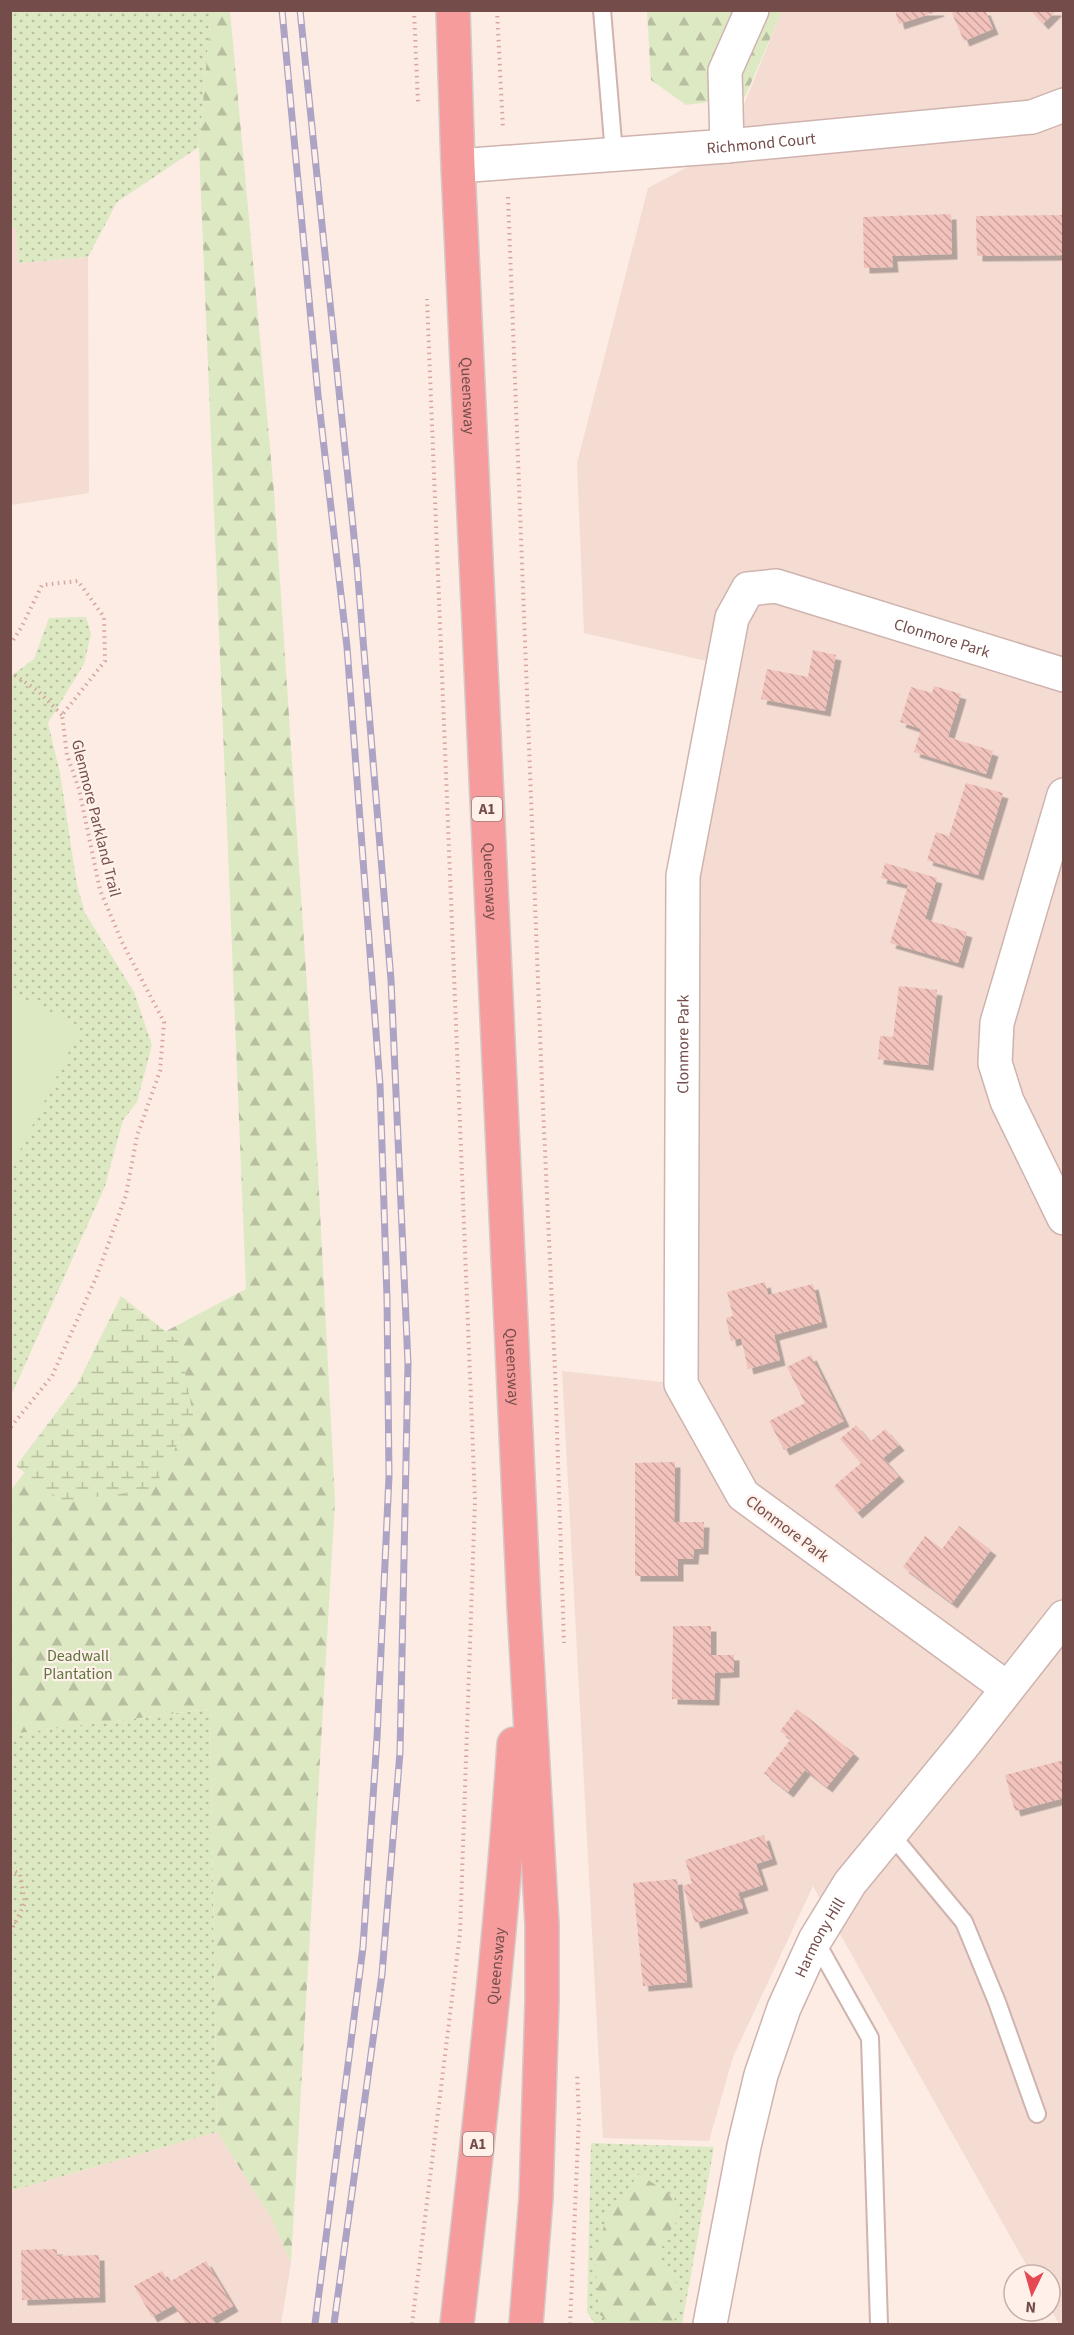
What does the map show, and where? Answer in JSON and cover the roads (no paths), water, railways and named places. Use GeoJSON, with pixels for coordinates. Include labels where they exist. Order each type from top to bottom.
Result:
{"type":"FeatureCollection","features":[{"type":"Feature","properties":{"kind":"highway","name":"Queensway"},"geometry":{"type":"LineString","coordinates":[[453,10],[458,166],[524,1607],[542,1924],[537,2198],[526,2325]]}},
{"type":"Feature","properties":{"kind":"highway","name":"Queensway"},"geometry":{"type":"LineString","coordinates":[[457,2325],[486,2078],[506,1870],[524,1607]]}},
{"type":"Feature","properties":{"kind":"street"},"geometry":{"type":"LineString","coordinates":[[727,146],[725,71],[752,10]]}},
{"type":"Feature","properties":{"kind":"street","name":"Richmond Court"},"geometry":{"type":"LineString","coordinates":[[458,166],[727,146],[1032,117],[1064,105]]}},
{"type":"Feature","properties":{"kind":"street","name":"Clonmore Park"},"geometry":{"type":"LineString","coordinates":[[1007,1688],[743,1495],[681,1384],[683,876],[732,618],[748,589],[776,586],[1064,675]]}},
{"type":"Feature","properties":{"kind":"street"},"geometry":{"type":"LineString","coordinates":[[1064,795],[997,1023],[995,1063],[1007,1101],[1064,1218]]}},
{"type":"Feature","properties":{"kind":"street","name":"Harmony Hill"},"geometry":{"type":"LineString","coordinates":[[710,2325],[744,2146],[761,2075],[784,2008],[815,1940],[850,1883],[1064,1617]]}},
{"type":"Feature","properties":{"kind":"lane"},"geometry":{"type":"LineString","coordinates":[[602,10],[614,154]]}},
{"type":"Feature","properties":{"kind":"lane"},"geometry":{"type":"LineString","coordinates":[[890,1833],[964,1922],[997,2002],[1037,2114]]}},
{"type":"Feature","properties":{"kind":"lane"},"geometry":{"type":"LineString","coordinates":[[815,1940],[870,2038],[879,2325]]}},
{"type":"Feature","properties":{"kind":"railway"},"geometry":{"type":"LineString","coordinates":[[282,10],[318,395],[347,647],[380,1085],[387,1298],[389,1476],[377,1738],[363,1947],[315,2324]]}},
{"type":"Feature","properties":{"kind":"railway"},"geometry":{"type":"LineString","coordinates":[[300,10],[357,566],[391,980],[408,1364],[400,1752],[382,1974],[334,2324]]}},
{"type":"Feature","properties":{"kind":"park label","name":"Deadwall Plantation"},"geometry":{"type":"Point","coordinates":[78,1664]}}]}
